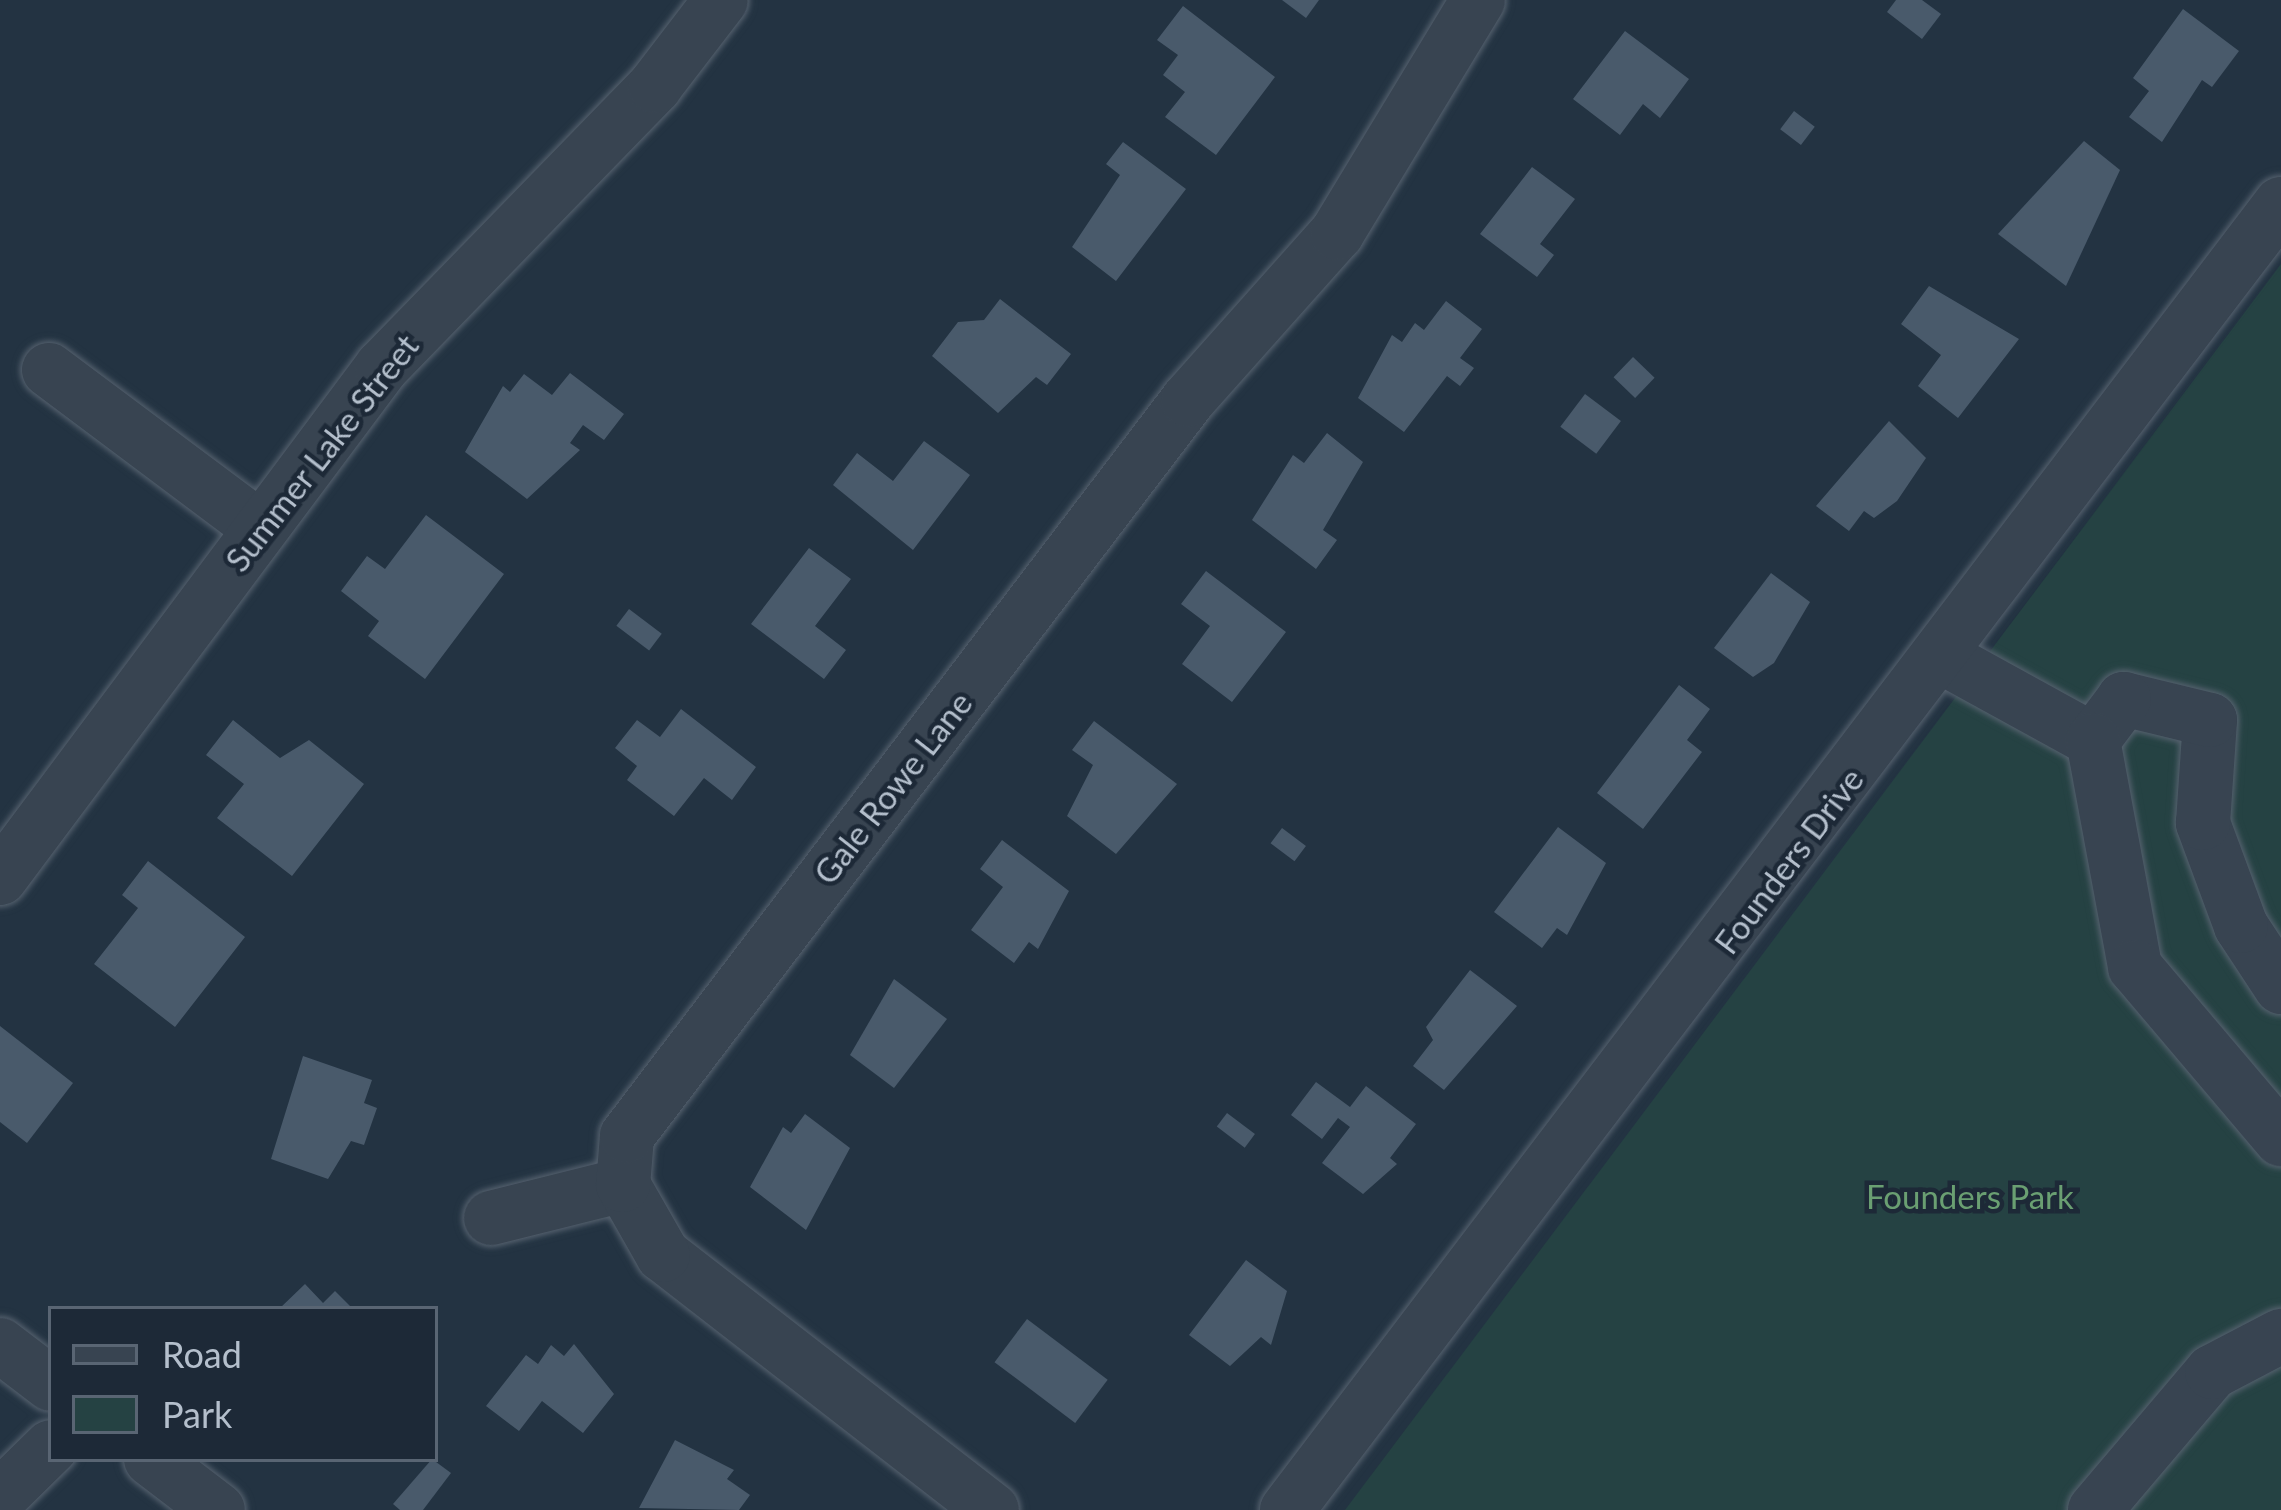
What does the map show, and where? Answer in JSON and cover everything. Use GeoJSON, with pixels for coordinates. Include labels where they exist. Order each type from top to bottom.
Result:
{"type":"FeatureCollection","features":[{"type":"Feature","properties":{"kind":"street","name":"Summer Lake Street"},"geometry":{"type":"LineString","coordinates":[[0,878],[256,525],[382,367],[655,86],[721,0]]}},
{"type":"Feature","properties":{"kind":"street","name":"Gale Rowe Lane"},"geometry":{"type":"LineString","coordinates":[[623,1185],[627,1136],[648,1104],[1188,400],[1337,233],[1478,0]]}},
{"type":"Feature","properties":{"kind":"street","name":"Founders Drive"},"geometry":{"type":"LineString","coordinates":[[1287,1510],[1942,657],[2281,204]]}},
{"type":"Feature","properties":{"kind":"street"},"geometry":{"type":"LineString","coordinates":[[49,370],[256,525]]}},
{"type":"Feature","properties":{"kind":"street"},"geometry":{"type":"LineString","coordinates":[[1942,657],[2093,740]]}},
{"type":"Feature","properties":{"kind":"street"},"geometry":{"type":"LineString","coordinates":[[2281,987],[2241,926],[2203,823],[2210,720],[2124,699],[2093,740],[2135,967],[2281,1139]]}},
{"type":"Feature","properties":{"kind":"street"},"geometry":{"type":"LineString","coordinates":[[491,1218],[623,1185],[662,1255],[992,1510]]}},
{"type":"Feature","properties":{"kind":"street"},"geometry":{"type":"LineString","coordinates":[[2095,1510],[2212,1372],[2281,1336]]}},
{"type":"Feature","properties":{"kind":"street"},"geometry":{"type":"LineString","coordinates":[[0,1345],[48,1382]]}},
{"type":"Feature","properties":{"kind":"street"},"geometry":{"type":"LineString","coordinates":[[0,1497],[48,1450]]}},
{"type":"Feature","properties":{"kind":"street"},"geometry":{"type":"LineString","coordinates":[[46,1510],[67,1462]]}},
{"type":"Feature","properties":{"kind":"street"},"geometry":{"type":"LineString","coordinates":[[155,1462],[218,1510]]}},
{"type":"Feature","properties":{"kind":"green space","name":"Founders Park"},"geometry":{"type":"Polygon","coordinates":[[[2281,264],[2281,1510],[1345,1510],[2281,264]]]}},
{"type":"Feature","properties":{"kind":"building"},"geometry":{"type":"Polygon","coordinates":[[[1282,0],[1319,0],[1306,18],[1282,0]]]}},
{"type":"Feature","properties":{"kind":"building"},"geometry":{"type":"Polygon","coordinates":[[[1896,0],[1922,0],[1941,14],[1922,39],[1887,12],[1896,0]]]}},
{"type":"Feature","properties":{"kind":"building"},"geometry":{"type":"Polygon","coordinates":[[[1183,6],[1275,77],[1216,155],[1165,117],[1185,92],[1163,75],[1178,55],[1157,40],[1183,6]]]}},
{"type":"Feature","properties":{"kind":"building"},"geometry":{"type":"Polygon","coordinates":[[[2183,9],[2239,51],[2212,87],[2202,80],[2162,142],[2129,117],[2149,91],[2133,78],[2183,9]]]}},
{"type":"Feature","properties":{"kind":"building"},"geometry":{"type":"Polygon","coordinates":[[[1625,31],[1689,79],[1660,118],[1643,104],[1620,135],[1573,99],[1625,31]]]}},
{"type":"Feature","properties":{"kind":"building"},"geometry":{"type":"Polygon","coordinates":[[[1794,111],[1815,127],[1801,145],[1780,129],[1794,111]]]}},
{"type":"Feature","properties":{"kind":"building"},"geometry":{"type":"Polygon","coordinates":[[[2084,141],[2120,170],[2066,286],[1998,234],[2084,141]]]}},
{"type":"Feature","properties":{"kind":"building"},"geometry":{"type":"Polygon","coordinates":[[[1123,142],[1186,189],[1116,281],[1072,247],[1120,175],[1106,164],[1123,142]]]}},
{"type":"Feature","properties":{"kind":"building"},"geometry":{"type":"Polygon","coordinates":[[[1532,167],[1575,199],[1540,244],[1554,255],[1537,277],[1480,234],[1532,167]]]}},
{"type":"Feature","properties":{"kind":"building"},"geometry":{"type":"Polygon","coordinates":[[[1929,286],[2019,339],[1958,418],[1918,386],[1941,355],[1901,324],[1929,286]]]}},
{"type":"Feature","properties":{"kind":"building"},"geometry":{"type":"Polygon","coordinates":[[[1000,299],[1071,354],[1047,385],[1036,377],[998,413],[932,356],[958,322],[984,320],[1000,299]]]}},
{"type":"Feature","properties":{"kind":"building"},"geometry":{"type":"Polygon","coordinates":[[[1446,301],[1482,329],[1460,358],[1474,368],[1460,386],[1447,376],[1404,432],[1358,398],[1392,335],[1402,342],[1415,323],[1424,330],[1446,301]]]}},
{"type":"Feature","properties":{"kind":"building"},"geometry":{"type":"Polygon","coordinates":[[[1633,357],[1655,378],[1635,398],[1614,377],[1633,357]]]}},
{"type":"Feature","properties":{"kind":"building"},"geometry":{"type":"Polygon","coordinates":[[[570,373],[624,414],[604,440],[583,425],[570,443],[580,450],[527,499],[465,452],[503,386],[510,392],[524,374],[552,395],[570,373]]]}},
{"type":"Feature","properties":{"kind":"building"},"geometry":{"type":"Polygon","coordinates":[[[1585,394],[1621,421],[1596,454],[1560,427],[1585,394]]]}},
{"type":"Feature","properties":{"kind":"building"},"geometry":{"type":"Polygon","coordinates":[[[1889,421],[1926,458],[1897,501],[1874,518],[1864,511],[1849,531],[1816,506],[1889,421]]]}},
{"type":"Feature","properties":{"kind":"building"},"geometry":{"type":"Polygon","coordinates":[[[1327,433],[1363,462],[1323,530],[1337,540],[1316,569],[1252,520],[1293,455],[1304,463],[1327,433]]]}},
{"type":"Feature","properties":{"kind":"building"},"geometry":{"type":"Polygon","coordinates":[[[924,441],[970,475],[913,550],[833,485],[857,453],[893,481],[924,441]]]}},
{"type":"Feature","properties":{"kind":"building"},"geometry":{"type":"Polygon","coordinates":[[[426,515],[504,574],[425,679],[368,636],[379,621],[341,591],[367,556],[385,569],[426,515]]]}},
{"type":"Feature","properties":{"kind":"building"},"geometry":{"type":"Polygon","coordinates":[[[809,548],[851,579],[815,626],[846,650],[824,679],[751,624],[809,548]]]}},
{"type":"Feature","properties":{"kind":"building"},"geometry":{"type":"Polygon","coordinates":[[[1206,571],[1286,632],[1232,702],[1182,664],[1210,626],[1181,604],[1206,571]]]}},
{"type":"Feature","properties":{"kind":"building"},"geometry":{"type":"Polygon","coordinates":[[[1771,573],[1810,602],[1774,663],[1753,677],[1714,648],[1771,573]]]}},
{"type":"Feature","properties":{"kind":"building"},"geometry":{"type":"Polygon","coordinates":[[[629,609],[662,634],[649,650],[616,626],[629,609]]]}},
{"type":"Feature","properties":{"kind":"building"},"geometry":{"type":"Polygon","coordinates":[[[1679,685],[1710,709],[1687,740],[1702,752],[1643,829],[1597,793],[1679,685]]]}},
{"type":"Feature","properties":{"kind":"building"},"geometry":{"type":"Polygon","coordinates":[[[681,709],[756,767],[732,800],[704,778],[674,816],[627,780],[637,766],[615,748],[637,720],[660,737],[681,709]]]}},
{"type":"Feature","properties":{"kind":"building"},"geometry":{"type":"Polygon","coordinates":[[[233,720],[280,758],[309,740],[364,784],[292,876],[217,818],[244,784],[206,755],[233,720]]]}},
{"type":"Feature","properties":{"kind":"building"},"geometry":{"type":"Polygon","coordinates":[[[1094,721],[1177,784],[1116,854],[1067,816],[1093,765],[1072,750],[1094,721]]]}},
{"type":"Feature","properties":{"kind":"building"},"geometry":{"type":"Polygon","coordinates":[[[1558,827],[1606,863],[1567,935],[1557,928],[1542,948],[1494,912],[1558,827]]]}},
{"type":"Feature","properties":{"kind":"building"},"geometry":{"type":"Polygon","coordinates":[[[1282,828],[1306,846],[1295,861],[1271,843],[1282,828]]]}},
{"type":"Feature","properties":{"kind":"building"},"geometry":{"type":"Polygon","coordinates":[[[1002,840],[1069,891],[1038,949],[1029,942],[1014,963],[971,930],[1003,887],[980,869],[1002,840]]]}},
{"type":"Feature","properties":{"kind":"building"},"geometry":{"type":"Polygon","coordinates":[[[148,861],[245,937],[175,1027],[94,964],[138,908],[122,895],[148,861]]]}},
{"type":"Feature","properties":{"kind":"building"},"geometry":{"type":"Polygon","coordinates":[[[1470,970],[1517,1006],[1444,1090],[1413,1066],[1433,1040],[1426,1027],[1470,970]]]}},
{"type":"Feature","properties":{"kind":"building"},"geometry":{"type":"Polygon","coordinates":[[[894,979],[947,1019],[894,1088],[850,1055],[894,979]]]}},
{"type":"Feature","properties":{"kind":"building"},"geometry":{"type":"Polygon","coordinates":[[[0,1026],[73,1083],[27,1143],[0,1122],[0,1026]]]}},
{"type":"Feature","properties":{"kind":"building"},"geometry":{"type":"Polygon","coordinates":[[[303,1056],[372,1080],[364,1103],[377,1108],[364,1145],[351,1141],[328,1179],[271,1159],[303,1056]]]}},
{"type":"Feature","properties":{"kind":"building"},"geometry":{"type":"Polygon","coordinates":[[[1316,1082],[1350,1107],[1366,1086],[1416,1124],[1390,1158],[1397,1164],[1363,1194],[1322,1163],[1350,1127],[1338,1118],[1322,1139],[1291,1115],[1316,1082]]]}},
{"type":"Feature","properties":{"kind":"building"},"geometry":{"type":"Polygon","coordinates":[[[1227,1113],[1255,1134],[1245,1148],[1217,1127],[1227,1113]]]}},
{"type":"Feature","properties":{"kind":"building"},"geometry":{"type":"Polygon","coordinates":[[[805,1114],[850,1148],[806,1230],[750,1187],[783,1127],[791,1133],[805,1114]]]}},
{"type":"Feature","properties":{"kind":"building"},"geometry":{"type":"Polygon","coordinates":[[[1246,1260],[1287,1291],[1271,1345],[1261,1337],[1230,1366],[1189,1335],[1246,1260]]]}},
{"type":"Feature","properties":{"kind":"building"},"geometry":{"type":"Polygon","coordinates":[[[305,1284],[323,1303],[335,1291],[350,1306],[282,1306],[305,1284]]]}},
{"type":"Feature","properties":{"kind":"building"},"geometry":{"type":"Polygon","coordinates":[[[1027,1319],[1108,1380],[1075,1423],[995,1362],[1027,1319]]]}},
{"type":"Feature","properties":{"kind":"building"},"geometry":{"type":"Polygon","coordinates":[[[574,1344],[614,1394],[583,1433],[542,1401],[519,1431],[486,1406],[526,1355],[538,1364],[551,1345],[564,1356],[574,1344]]]}},
{"type":"Feature","properties":{"kind":"building"},"geometry":{"type":"Polygon","coordinates":[[[675,1440],[734,1470],[727,1479],[750,1495],[739,1510],[639,1508],[675,1440]]]}},
{"type":"Feature","properties":{"kind":"building"},"geometry":{"type":"Polygon","coordinates":[[[429,1462],[451,1473],[423,1510],[400,1510],[393,1504],[429,1462]]]}}]}
